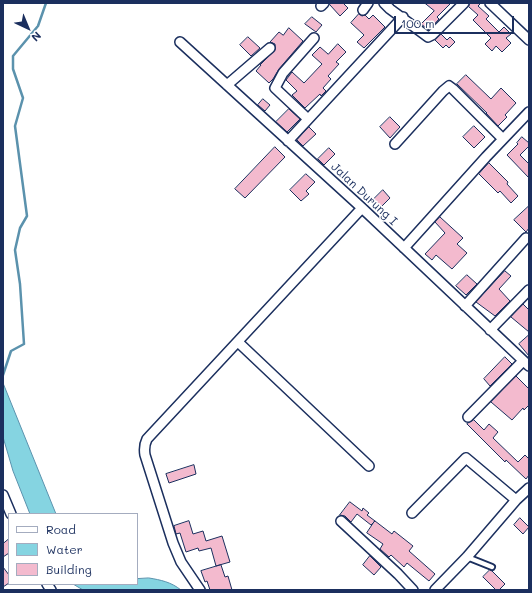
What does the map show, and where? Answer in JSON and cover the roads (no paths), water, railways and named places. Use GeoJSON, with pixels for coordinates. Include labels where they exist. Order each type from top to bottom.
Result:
{"type":"FeatureCollection","features":[{"type":"Feature","properties":{"kind":"street"},"geometry":{"type":"LineString","coordinates":[[390,5],[428,37],[457,12],[464,3]]}},
{"type":"Feature","properties":{"kind":"street"},"geometry":{"type":"LineString","coordinates":[[490,3],[529,40]]}},
{"type":"Feature","properties":{"kind":"street"},"geometry":{"type":"LineString","coordinates":[[288,141],[403,17]]}},
{"type":"Feature","properties":{"kind":"street"},"geometry":{"type":"LineString","coordinates":[[308,119],[275,88],[283,73],[314,38]]}},
{"type":"Feature","properties":{"kind":"street","name":"Jalan Durung I"},"geometry":{"type":"LineString","coordinates":[[180,42],[362,208],[526,363]]}},
{"type":"Feature","properties":{"kind":"street"},"geometry":{"type":"LineString","coordinates":[[227,85],[270,48]]}},
{"type":"Feature","properties":{"kind":"street"},"geometry":{"type":"LineString","coordinates":[[395,144],[449,86],[503,139]]}},
{"type":"Feature","properties":{"kind":"street"},"geometry":{"type":"LineString","coordinates":[[404,248],[529,112]]}},
{"type":"Feature","properties":{"kind":"street"},"geometry":{"type":"LineString","coordinates":[[200,590],[181,562],[173,543],[144,449],[147,440],[362,208]]}},
{"type":"Feature","properties":{"kind":"street"},"geometry":{"type":"LineString","coordinates":[[465,306],[526,238]]}},
{"type":"Feature","properties":{"kind":"street"},"geometry":{"type":"LineString","coordinates":[[490,330],[529,290]]}},
{"type":"Feature","properties":{"kind":"street"},"geometry":{"type":"LineString","coordinates":[[238,342],[369,466]]}},
{"type":"Feature","properties":{"kind":"street"},"geometry":{"type":"LineString","coordinates":[[468,417],[526,363]]}},
{"type":"Feature","properties":{"kind":"street"},"geometry":{"type":"LineString","coordinates":[[412,513],[466,458],[516,500]]}},
{"type":"Feature","properties":{"kind":"street"},"geometry":{"type":"LineString","coordinates":[[435,590],[467,557],[516,500],[528,492]]}},
{"type":"Feature","properties":{"kind":"street"},"geometry":{"type":"LineString","coordinates":[[3,495],[11,513]]}},
{"type":"Feature","properties":{"kind":"street"},"geometry":{"type":"LineString","coordinates":[[341,521],[413,590]]}},
{"type":"Feature","properties":{"kind":"lane"},"geometry":{"type":"LineString","coordinates":[[467,557],[492,568]]}},
{"type":"Feature","properties":{"kind":"water"},"geometry":{"type":"Polygon","coordinates":[[[3,383],[56,513],[30,513],[13,471],[3,437],[3,383]]]}},
{"type":"Feature","properties":{"kind":"water"},"geometry":{"type":"Polygon","coordinates":[[[149,578],[166,582],[181,590],[83,590],[75,585],[138,585],[138,579],[149,578]]]}},
{"type":"Feature","properties":{"kind":"waterway"},"geometry":{"type":"LineString","coordinates":[[3,375],[11,351],[24,344],[20,284],[15,250],[20,228],[27,216],[15,126],[23,98],[13,69],[13,56],[38,26],[46,3]]}}]}
